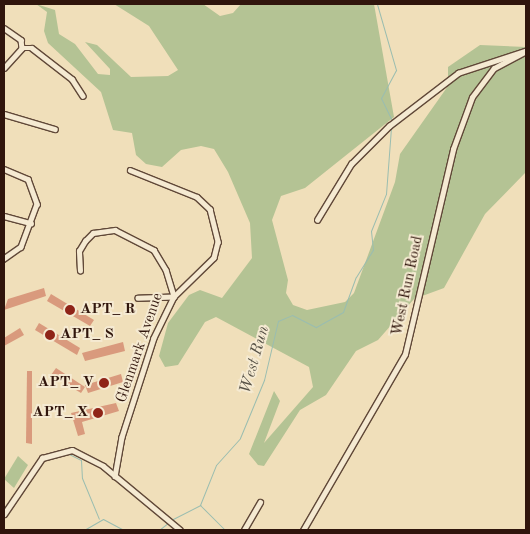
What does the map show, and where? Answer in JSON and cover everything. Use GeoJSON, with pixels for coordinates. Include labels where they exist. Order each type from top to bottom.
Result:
{"type":"FeatureCollection","features":[{"type":"Feature","properties":{"kind":"street"},"geometry":{"type":"LineString","coordinates":[[4,28],[21,40],[22,48]]}},
{"type":"Feature","properties":{"kind":"street"},"geometry":{"type":"LineString","coordinates":[[4,68],[22,48],[32,48],[72,78],[82,96]]}},
{"type":"Feature","properties":{"kind":"street"},"geometry":{"type":"LineString","coordinates":[[317,220],[351,164],[389,126],[458,73],[526,51]]}},
{"type":"Feature","properties":{"kind":"street","name":"West Run Road"},"geometry":{"type":"LineString","coordinates":[[303,530],[405,354],[453,149],[472,97],[494,68],[526,51]]}},
{"type":"Feature","properties":{"kind":"street"},"geometry":{"type":"LineString","coordinates":[[4,114],[55,129]]}},
{"type":"Feature","properties":{"kind":"street"},"geometry":{"type":"LineString","coordinates":[[4,169],[22,175],[34,186],[37,204],[21,247],[4,259]]}},
{"type":"Feature","properties":{"kind":"street"},"geometry":{"type":"LineString","coordinates":[[130,170],[197,197],[210,209],[216,227],[214,258],[174,296],[138,298]]}},
{"type":"Feature","properties":{"kind":"street"},"geometry":{"type":"LineString","coordinates":[[4,216],[30,223]]}},
{"type":"Feature","properties":{"kind":"street","name":"Glenmark Avenue"},"geometry":{"type":"LineString","coordinates":[[80,271],[79,251],[85,241],[93,233],[115,230],[154,250],[166,270],[174,296],[154,338],[122,436],[114,476]]}},
{"type":"Feature","properties":{"kind":"street"},"geometry":{"type":"LineString","coordinates":[[4,514],[34,467],[53,452],[83,453],[179,528]]}},
{"type":"Feature","properties":{"kind":"street"},"geometry":{"type":"LineString","coordinates":[[244,530],[260,502]]}},
{"type":"Feature","properties":{"kind":"green space"},"geometry":{"type":"Polygon","coordinates":[[[36,4],[55,10],[59,34],[75,44],[98,74],[110,75],[110,69],[85,42],[97,45],[131,77],[168,76],[178,70],[149,26],[114,4],[203,4],[220,16],[233,13],[241,4],[374,4],[394,117],[305,188],[281,196],[272,220],[288,280],[286,293],[293,305],[307,310],[345,302],[354,293],[395,182],[400,154],[448,86],[448,67],[480,45],[526,47],[526,172],[485,214],[444,288],[414,299],[378,340],[356,351],[326,395],[300,410],[264,466],[258,465],[249,454],[274,391],[280,401],[264,443],[313,387],[309,367],[216,317],[205,322],[178,365],[165,367],[159,356],[168,323],[189,295],[200,290],[222,298],[252,258],[250,223],[228,172],[214,149],[201,146],[181,150],[162,167],[146,164],[136,155],[132,133],[113,130],[101,92],[48,43],[44,31],[47,12],[36,4]]]}},
{"type":"Feature","properties":{"kind":"green space"},"geometry":{"type":"Polygon","coordinates":[[[18,456],[28,465],[14,488],[4,479],[18,456]]]}},
{"type":"Feature","properties":{"kind":"building"},"geometry":{"type":"Polygon","coordinates":[[[44,288],[46,296],[4,310],[8,299],[44,288]]]}},
{"type":"Feature","properties":{"kind":"building","name":"APT_ R"},"geometry":{"type":"Polygon","coordinates":[[[51,294],[94,320],[90,326],[47,301],[51,294]]]}},
{"type":"Feature","properties":{"kind":"building","name":"APT_ S"},"geometry":{"type":"Polygon","coordinates":[[[39,323],[80,348],[77,355],[35,330],[39,323]]]}},
{"type":"Feature","properties":{"kind":"building"},"geometry":{"type":"Polygon","coordinates":[[[20,328],[24,335],[4,346],[4,338],[20,328]]]}},
{"type":"Feature","properties":{"kind":"building"},"geometry":{"type":"Polygon","coordinates":[[[123,342],[125,351],[85,361],[82,353],[123,342]]]}},
{"type":"Feature","properties":{"kind":"building"},"geometry":{"type":"Polygon","coordinates":[[[56,368],[85,387],[81,393],[51,375],[56,368]]]}},
{"type":"Feature","properties":{"kind":"building"},"geometry":{"type":"Polygon","coordinates":[[[27,371],[32,371],[32,444],[26,443],[27,371]]]}},
{"type":"Feature","properties":{"kind":"building","name":"APT_ V"},"geometry":{"type":"Polygon","coordinates":[[[121,374],[123,382],[88,393],[85,385],[121,374]]]}},
{"type":"Feature","properties":{"kind":"building"},"geometry":{"type":"Polygon","coordinates":[[[116,403],[119,411],[82,422],[85,434],[78,436],[71,413],[116,403]]]}},
{"type":"Feature","properties":{"kind":"waterway","name":"West Run"},"geometry":{"type":"LineString","coordinates":[[377,4],[396,70],[381,98],[392,121]]}},
{"type":"Feature","properties":{"kind":"waterway","name":"West Run"},"geometry":{"type":"LineString","coordinates":[[171,520],[200,505],[216,465],[240,438],[264,380],[278,321],[292,315],[316,327],[343,312],[356,277],[373,250],[371,231],[386,194],[391,128]]}},
{"type":"Feature","properties":{"kind":"waterway"},"geometry":{"type":"LineString","coordinates":[[69,454],[81,460],[82,478],[99,519]]}},
{"type":"Feature","properties":{"kind":"waterway","name":"West Run"},"geometry":{"type":"LineString","coordinates":[[200,505],[225,530]]}},
{"type":"Feature","properties":{"kind":"waterway","name":"West Run"},"geometry":{"type":"LineString","coordinates":[[84,530],[103,519],[124,530]]}},
{"type":"Feature","properties":{"kind":"waterway","name":"West Run"},"geometry":{"type":"LineString","coordinates":[[159,530],[168,523]]}},
{"type":"Feature","properties":{"kind":"place","name":"APT_ R"},"geometry":{"type":"Point","coordinates":[70,310]}},
{"type":"Feature","properties":{"kind":"place","name":"APT_ S"},"geometry":{"type":"Point","coordinates":[50,335]}},
{"type":"Feature","properties":{"kind":"place","name":"APT_ V"},"geometry":{"type":"Point","coordinates":[104,383]}},
{"type":"Feature","properties":{"kind":"place","name":"APT_ X"},"geometry":{"type":"Point","coordinates":[98,413]}}]}
